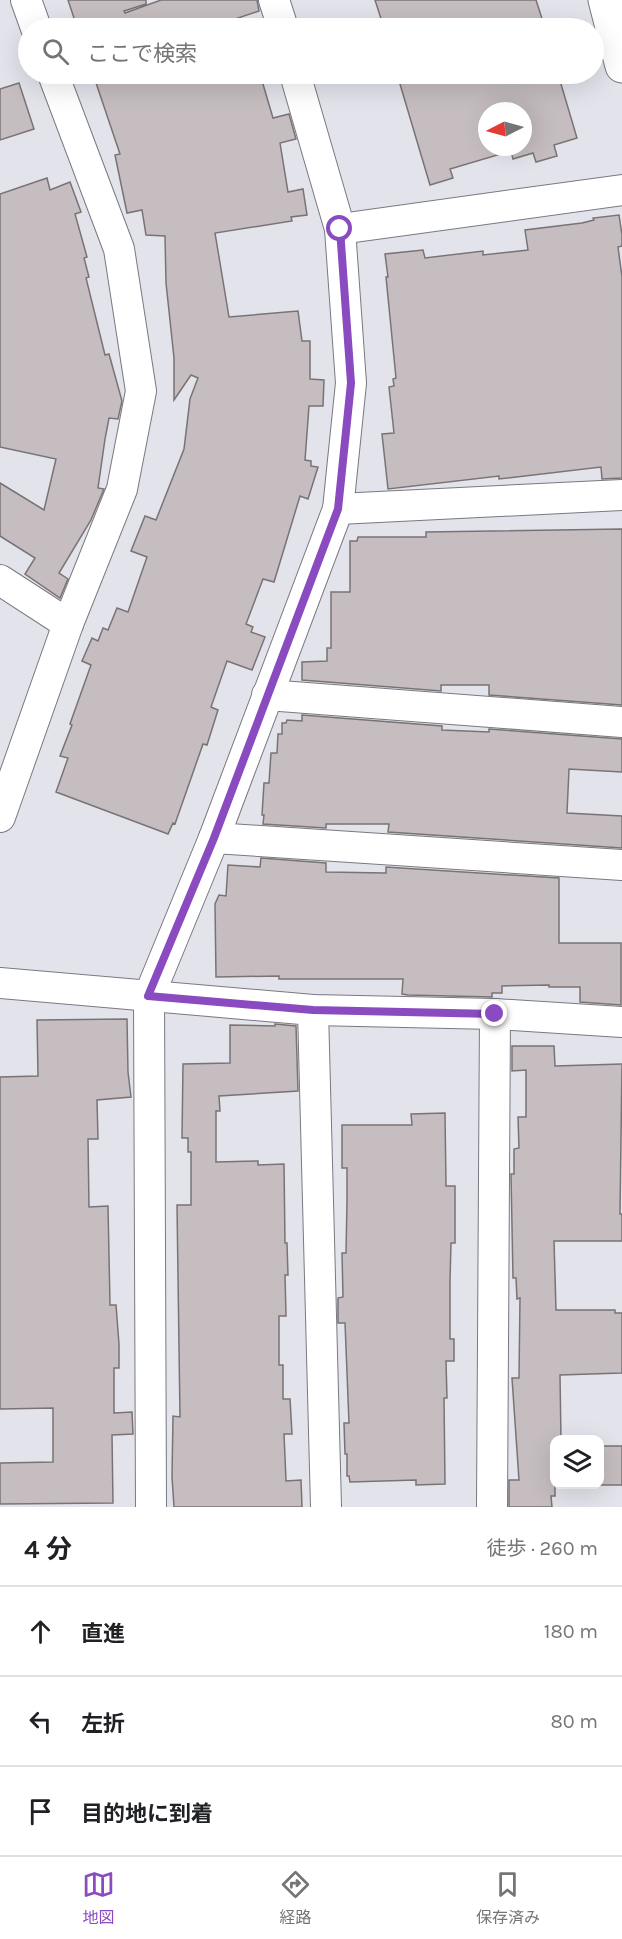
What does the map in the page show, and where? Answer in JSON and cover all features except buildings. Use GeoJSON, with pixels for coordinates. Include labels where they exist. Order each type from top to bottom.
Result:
{"type":"FeatureCollection","features":[{"type":"Feature","properties":{"kind":"street"},"geometry":{"type":"LineString","coordinates":[[26,0],[32,18]]}},
{"type":"Feature","properties":{"kind":"street"},"geometry":{"type":"LineString","coordinates":[[274,0],[280,18]]}},
{"type":"Feature","properties":{"kind":"street"},"geometry":{"type":"LineString","coordinates":[[605,0],[622,66]]}},
{"type":"Feature","properties":{"kind":"street"},"geometry":{"type":"LineString","coordinates":[[0,817],[68,624],[122,489],[141,391],[119,249],[57,84]]}},
{"type":"Feature","properties":{"kind":"street"},"geometry":{"type":"LineString","coordinates":[[151,1507],[148,996],[214,838],[338,509],[351,383],[340,229],[298,84]]}},
{"type":"Feature","properties":{"kind":"street"},"geometry":{"type":"LineString","coordinates":[[340,229],[622,190]]}},
{"type":"Feature","properties":{"kind":"street"},"geometry":{"type":"LineString","coordinates":[[338,509],[622,495]]}},
{"type":"Feature","properties":{"kind":"street"},"geometry":{"type":"LineString","coordinates":[[0,580],[68,624]]}},
{"type":"Feature","properties":{"kind":"street"},"geometry":{"type":"LineString","coordinates":[[267,695],[622,722]]}},
{"type":"Feature","properties":{"kind":"street"},"geometry":{"type":"LineString","coordinates":[[214,838],[622,866]]}},
{"type":"Feature","properties":{"kind":"street"},"geometry":{"type":"LineString","coordinates":[[0,983],[313,1010],[495,1014],[622,1022]]}},
{"type":"Feature","properties":{"kind":"street"},"geometry":{"type":"LineString","coordinates":[[313,1010],[326,1507]]}},
{"type":"Feature","properties":{"kind":"street"},"geometry":{"type":"LineString","coordinates":[[492,1507],[495,1014]]}},
{"type":"Feature","properties":{"kind":"route"},"geometry":{"type":"LineString","coordinates":[[340,229],[351,383],[338,509],[214,838],[148,996],[313,1010],[495,1014]]}}]}
